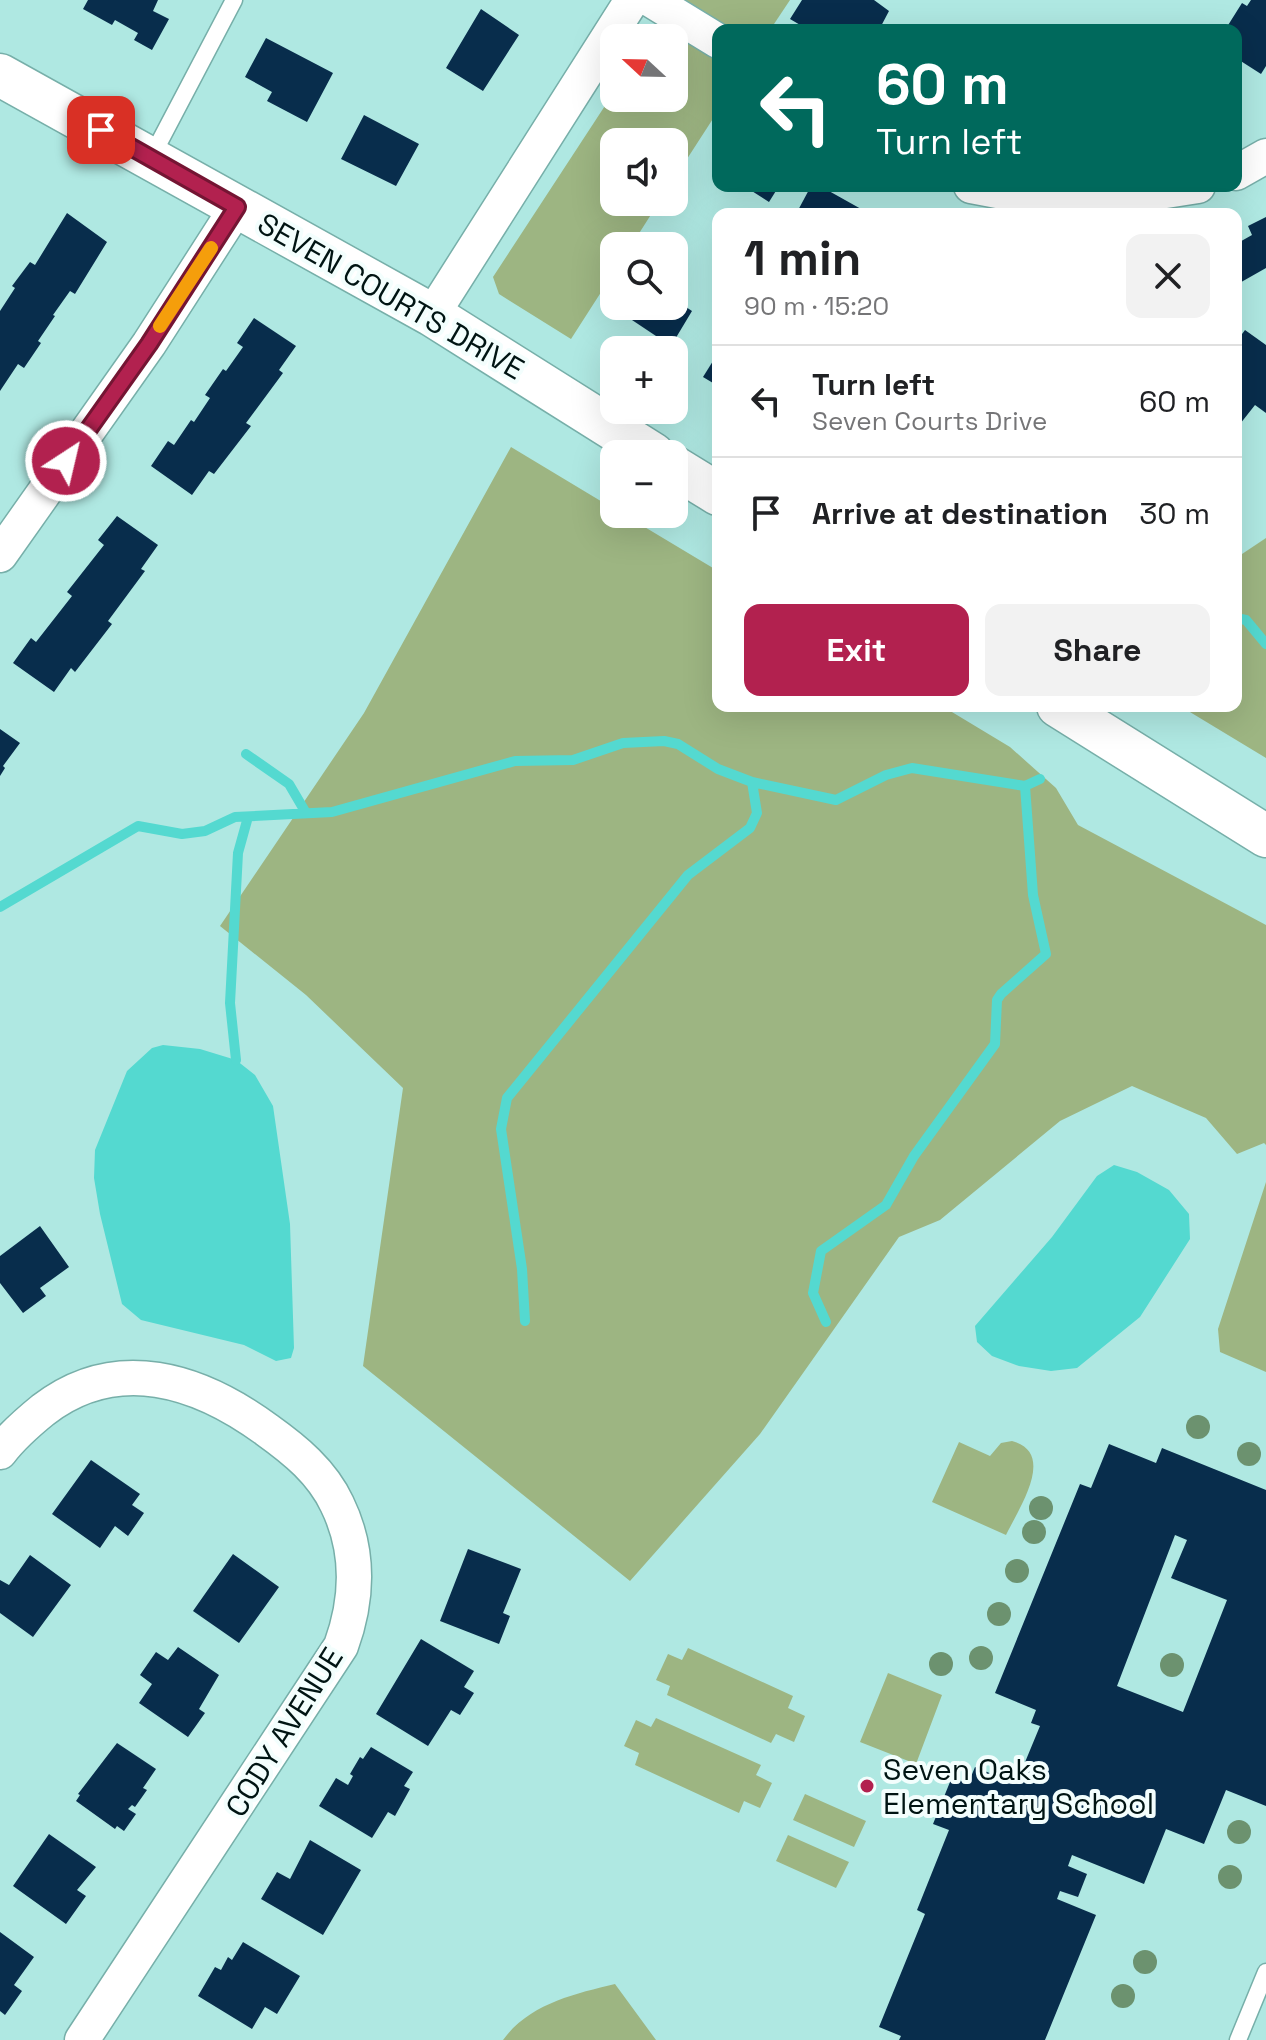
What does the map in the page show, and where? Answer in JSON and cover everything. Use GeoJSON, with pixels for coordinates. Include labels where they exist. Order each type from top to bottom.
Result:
{"type":"FeatureCollection","features":[{"type":"Feature","properties":{"kind":"street"},"geometry":{"type":"LineString","coordinates":[[432,315],[632,0]]}},
{"type":"Feature","properties":{"kind":"street"},"geometry":{"type":"LineString","coordinates":[[651,0],[712,37]]}},
{"type":"Feature","properties":{"kind":"street","name":"SEVEN COURTS DRIVE"},"geometry":{"type":"LineString","coordinates":[[0,75],[432,315],[631,440]]}},
{"type":"Feature","properties":{"kind":"street"},"geometry":{"type":"LineString","coordinates":[[1242,170],[1266,156]]}},
{"type":"Feature","properties":{"kind":"street"},"geometry":{"type":"LineString","coordinates":[[1003,192],[1089,203],[1160,192]]}},
{"type":"Feature","properties":{"kind":"street"},"geometry":{"type":"LineString","coordinates":[[0,555],[149,344],[237,207]]}},
{"type":"Feature","properties":{"kind":"street"},"geometry":{"type":"LineString","coordinates":[[688,476],[712,490]]}},
{"type":"Feature","properties":{"kind":"street"},"geometry":{"type":"LineString","coordinates":[[1068,712],[1266,836]]}},
{"type":"Feature","properties":{"kind":"street","name":"CODY AVENUE"},"geometry":{"type":"LineString","coordinates":[[0,1452],[26,1423],[50,1405],[95,1383],[155,1378],[185,1385],[248,1415],[297,1451],[319,1476],[337,1504],[354,1566],[351,1617],[341,1646],[82,2040]]}},
{"type":"Feature","properties":{"kind":"lane"},"geometry":{"type":"LineString","coordinates":[[151,158],[234,0]]}},
{"type":"Feature","properties":{"kind":"lane"},"geometry":{"type":"LineString","coordinates":[[1238,2040],[1266,1972]]}},
{"type":"Feature","properties":{"kind":"green space"},"geometry":{"type":"Polygon","coordinates":[[[674,0],[790,0],[774,24],[712,24],[712,120],[688,157],[688,128],[600,128],[600,216],[650,216],[640,232],[600,232],[600,294],[571,339],[499,294],[493,277],[601,112],[688,112],[688,24],[658,24],[674,0]]]}},
{"type":"Feature","properties":{"kind":"green space"},"geometry":{"type":"Polygon","coordinates":[[[511,447],[600,501],[600,528],[646,528],[712,567],[712,712],[952,712],[1010,747],[1056,788],[1078,825],[1266,925],[1266,1145],[1264,1143],[1237,1154],[1206,1118],[1132,1086],[1060,1121],[940,1220],[899,1237],[760,1434],[630,1581],[363,1366],[403,1088],[306,995],[220,926],[364,713],[511,447]]]}},
{"type":"Feature","properties":{"kind":"green space"},"geometry":{"type":"Polygon","coordinates":[[[1266,538],[1266,758],[1190,712],[1242,712],[1242,554],[1266,538]]]}},
{"type":"Feature","properties":{"kind":"green space"},"geometry":{"type":"Polygon","coordinates":[[[1266,1182],[1266,1372],[1220,1352],[1218,1329],[1266,1182]]]}},
{"type":"Feature","properties":{"kind":"green space"},"geometry":{"type":"Polygon","coordinates":[[[1012,1441],[1025,1447],[1032,1457],[1033,1469],[1025,1497],[1006,1535],[932,1502],[959,1442],[990,1456],[1001,1443],[1012,1441]]]}},
{"type":"Feature","properties":{"kind":"green space"},"geometry":{"type":"Polygon","coordinates":[[[688,1648],[793,1696],[788,1708],[805,1716],[794,1742],[776,1734],[771,1743],[667,1695],[670,1686],[656,1680],[668,1654],[682,1660],[688,1648]]]}},
{"type":"Feature","properties":{"kind":"green space"},"geometry":{"type":"Polygon","coordinates":[[[888,1673],[942,1695],[916,1764],[860,1742],[888,1673]]]}},
{"type":"Feature","properties":{"kind":"green space"},"geometry":{"type":"Polygon","coordinates":[[[656,1718],[761,1765],[756,1775],[772,1783],[760,1808],[744,1801],[739,1813],[635,1765],[639,1753],[624,1746],[636,1720],[651,1727],[656,1718]]]}},
{"type":"Feature","properties":{"kind":"green space"},"geometry":{"type":"Polygon","coordinates":[[[805,1794],[866,1821],[854,1847],[793,1820],[805,1794]]]}},
{"type":"Feature","properties":{"kind":"green space"},"geometry":{"type":"Polygon","coordinates":[[[788,1835],[849,1862],[836,1888],[776,1861],[788,1835]]]}},
{"type":"Feature","properties":{"kind":"green space"},"geometry":{"type":"Polygon","coordinates":[[[615,1984],[656,2040],[503,2040],[526,2017],[553,2002],[615,1984]]]}},
{"type":"Feature","properties":{"kind":"water"},"geometry":{"type":"Polygon","coordinates":[[[163,1045],[200,1049],[236,1060],[255,1075],[273,1106],[290,1224],[294,1348],[291,1358],[276,1361],[244,1345],[141,1320],[122,1304],[100,1214],[94,1178],[95,1150],[127,1071],[152,1048],[163,1045]]]}},
{"type":"Feature","properties":{"kind":"water"},"geometry":{"type":"Polygon","coordinates":[[[1114,1165],[1137,1172],[1169,1190],[1189,1214],[1190,1239],[1140,1317],[1077,1368],[1051,1371],[1019,1366],[992,1356],[977,1342],[975,1326],[1052,1237],[1097,1176],[1114,1165]]]}},
{"type":"Feature","properties":{"kind":"building"},"geometry":{"type":"Polygon","coordinates":[[[88,0],[158,0],[153,11],[169,19],[152,50],[134,40],[138,33],[115,20],[112,25],[83,9],[88,0]]]}},
{"type":"Feature","properties":{"kind":"building"},"geometry":{"type":"Polygon","coordinates":[[[802,0],[874,0],[889,11],[882,24],[798,24],[790,19],[802,0]]]}},
{"type":"Feature","properties":{"kind":"building"},"geometry":{"type":"Polygon","coordinates":[[[1251,0],[1266,0],[1266,66],[1261,74],[1242,62],[1242,24],[1229,24],[1242,3],[1247,6],[1251,0]]]}},
{"type":"Feature","properties":{"kind":"building"},"geometry":{"type":"Polygon","coordinates":[[[481,9],[519,35],[483,91],[446,68],[481,9]]]}},
{"type":"Feature","properties":{"kind":"building"},"geometry":{"type":"Polygon","coordinates":[[[266,38],[333,73],[307,122],[267,101],[272,92],[245,77],[266,38]]]}},
{"type":"Feature","properties":{"kind":"building"},"geometry":{"type":"Polygon","coordinates":[[[364,115],[419,144],[396,186],[341,159],[364,115]]]}},
{"type":"Feature","properties":{"kind":"building"},"geometry":{"type":"Polygon","coordinates":[[[753,192],[775,192],[769,202],[753,192]]]}},
{"type":"Feature","properties":{"kind":"building"},"geometry":{"type":"Polygon","coordinates":[[[808,192],[831,192],[859,208],[799,208],[808,192]]]}},
{"type":"Feature","properties":{"kind":"building"},"geometry":{"type":"Polygon","coordinates":[[[67,213],[107,242],[75,294],[70,291],[53,315],[38,341],[41,343],[24,368],[18,364],[0,391],[0,311],[15,288],[12,286],[30,262],[35,265],[67,213]]]}},
{"type":"Feature","properties":{"kind":"building"},"geometry":{"type":"Polygon","coordinates":[[[1266,217],[1266,268],[1242,282],[1242,241],[1252,235],[1248,226],[1266,217]]]}},
{"type":"Feature","properties":{"kind":"building"},"geometry":{"type":"Polygon","coordinates":[[[254,318],[296,346],[279,370],[283,373],[246,423],[251,426],[214,474],[209,471],[192,495],[151,466],[168,441],[174,445],[191,420],[194,422],[210,398],[205,395],[243,347],[237,343],[254,318]]]}},
{"type":"Feature","properties":{"kind":"building"},"geometry":{"type":"Polygon","coordinates":[[[632,320],[687,320],[677,336],[656,336],[632,320]]]}},
{"type":"Feature","properties":{"kind":"building"},"geometry":{"type":"Polygon","coordinates":[[[1245,330],[1266,345],[1266,413],[1255,405],[1242,421],[1242,334],[1245,330]]]}},
{"type":"Feature","properties":{"kind":"building"},"geometry":{"type":"Polygon","coordinates":[[[712,363],[712,382],[703,377],[712,363]]]}},
{"type":"Feature","properties":{"kind":"building"},"geometry":{"type":"Polygon","coordinates":[[[117,516],[158,545],[141,569],[145,571],[108,621],[112,624],[75,672],[71,668],[54,692],[13,663],[31,638],[36,642],[72,596],[67,592],[104,545],[98,540],[117,516]]]}},
{"type":"Feature","properties":{"kind":"building"},"geometry":{"type":"Polygon","coordinates":[[[0,729],[20,743],[3,766],[5,768],[0,776],[0,729]]]}},
{"type":"Feature","properties":{"kind":"building"},"geometry":{"type":"Polygon","coordinates":[[[40,1226],[69,1267],[40,1288],[46,1296],[23,1313],[0,1283],[0,1256],[40,1226]]]}},
{"type":"Feature","properties":{"kind":"building"},"geometry":{"type":"Polygon","coordinates":[[[1109,1444],[1156,1463],[1162,1448],[1266,1490],[1266,1806],[1226,1790],[1204,1844],[1166,1829],[1144,1884],[1072,1855],[1068,1866],[1087,1874],[1078,1897],[1060,1891],[1057,1899],[1096,1915],[1045,2040],[899,2040],[901,2036],[879,2027],[925,1914],[917,1910],[949,1830],[933,1824],[952,1777],[968,1784],[975,1767],[1016,1784],[1040,1726],[1031,1723],[1036,1710],[995,1693],[1080,1484],[1091,1488],[1109,1444]],[[1175,1535],[1117,1686],[1183,1712],[1227,1600],[1171,1578],[1187,1540],[1175,1535]]]}},
{"type":"Feature","properties":{"kind":"building"},"geometry":{"type":"Polygon","coordinates":[[[91,1460],[140,1494],[132,1505],[144,1513],[128,1536],[115,1526],[100,1548],[52,1514],[91,1460]]]}},
{"type":"Feature","properties":{"kind":"building"},"geometry":{"type":"Polygon","coordinates":[[[468,1549],[521,1569],[503,1613],[510,1616],[499,1644],[440,1621],[468,1549]]]}},
{"type":"Feature","properties":{"kind":"building"},"geometry":{"type":"Polygon","coordinates":[[[233,1554],[279,1587],[239,1643],[193,1611],[233,1554]]]}},
{"type":"Feature","properties":{"kind":"building"},"geometry":{"type":"Polygon","coordinates":[[[30,1555],[71,1585],[33,1637],[0,1613],[0,1580],[9,1585],[30,1555]]]}},
{"type":"Feature","properties":{"kind":"building"},"geometry":{"type":"Polygon","coordinates":[[[421,1639],[474,1671],[464,1687],[474,1693],[460,1715],[451,1710],[428,1746],[376,1714],[421,1639]]]}},
{"type":"Feature","properties":{"kind":"building"},"geometry":{"type":"Polygon","coordinates":[[[178,1647],[219,1675],[199,1709],[205,1713],[188,1737],[139,1703],[152,1684],[140,1675],[156,1652],[168,1660],[178,1647]]]}},
{"type":"Feature","properties":{"kind":"building"},"geometry":{"type":"Polygon","coordinates":[[[117,1743],[156,1769],[143,1788],[147,1790],[135,1807],[132,1805],[128,1809],[136,1814],[124,1831],[117,1826],[115,1829],[76,1801],[78,1794],[117,1743]]]}},
{"type":"Feature","properties":{"kind":"building"},"geometry":{"type":"Polygon","coordinates":[[[371,1747],[413,1772],[404,1786],[410,1789],[395,1816],[388,1812],[372,1838],[319,1806],[336,1778],[348,1785],[353,1776],[350,1774],[360,1757],[363,1759],[371,1747]]]}},
{"type":"Feature","properties":{"kind":"building"},"geometry":{"type":"Polygon","coordinates":[[[49,1834],[96,1867],[77,1890],[86,1896],[66,1924],[13,1886],[49,1834]]]}},
{"type":"Feature","properties":{"kind":"building"},"geometry":{"type":"Polygon","coordinates":[[[310,1840],[361,1870],[323,1935],[261,1899],[277,1872],[290,1879],[310,1840]]]}},
{"type":"Feature","properties":{"kind":"building"},"geometry":{"type":"Polygon","coordinates":[[[0,1932],[34,1957],[14,1985],[22,1991],[5,2015],[0,2011],[0,1932]]]}},
{"type":"Feature","properties":{"kind":"building"},"geometry":{"type":"Polygon","coordinates":[[[243,1942],[300,1976],[277,2014],[265,2007],[252,2029],[198,1996],[215,1967],[221,1970],[228,1957],[232,1960],[243,1942]]]}},
{"type":"Feature","properties":{"kind":"waterway"},"geometry":{"type":"LineString","coordinates":[[1242,619],[1266,644]]}},
{"type":"Feature","properties":{"kind":"waterway"},"geometry":{"type":"LineString","coordinates":[[0,907],[138,826],[182,834],[205,831],[235,817],[332,812],[515,761],[573,760],[623,743],[664,741],[678,744],[718,769],[752,782],[836,800],[886,775],[912,768],[1025,786],[1040,779]]}},
{"type":"Feature","properties":{"kind":"waterway"},"geometry":{"type":"LineString","coordinates":[[246,754],[289,784],[306,813]]}},
{"type":"Feature","properties":{"kind":"waterway"},"geometry":{"type":"LineString","coordinates":[[525,1321],[522,1269],[501,1129],[507,1098],[688,875],[750,828],[757,813],[752,782]]}},
{"type":"Feature","properties":{"kind":"waterway"},"geometry":{"type":"LineString","coordinates":[[826,1322],[813,1293],[821,1251],[886,1205],[914,1156],[995,1044],[997,1000],[1046,954],[1033,895],[1025,786]]}},
{"type":"Feature","properties":{"kind":"waterway"},"geometry":{"type":"LineString","coordinates":[[236,1060],[230,1003],[238,853],[248,817]]}},
{"type":"Feature","properties":{"kind":"slow traffic"},"geometry":{"type":"LineString","coordinates":[[160,326],[211,248]]}},
{"type":"Feature","properties":{"kind":"place","name":"Seven Oaks Elementary School"},"geometry":{"type":"Point","coordinates":[867,1786]}},
{"type":"Feature","properties":{"kind":"route"},"geometry":{"type":"LineString","coordinates":[[66,461],[149,344],[237,207],[101,130]]}}]}
